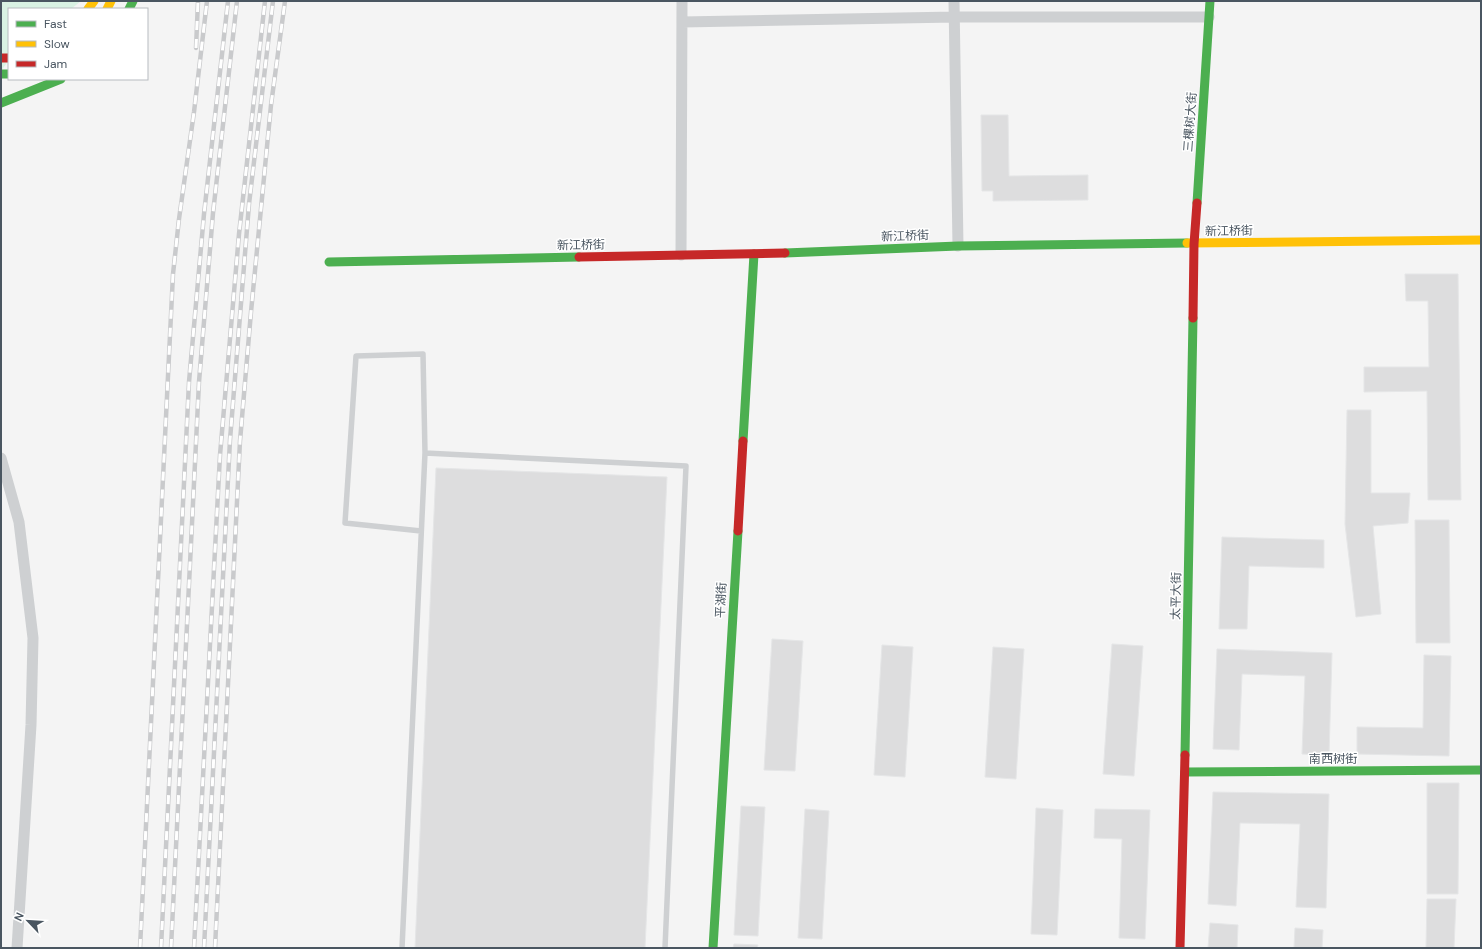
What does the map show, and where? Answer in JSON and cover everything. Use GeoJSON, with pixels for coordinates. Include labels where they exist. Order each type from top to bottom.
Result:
{"type":"FeatureCollection","features":[{"type":"Feature","properties":{"kind":"main road","name":"三棵树大街"},"geometry":{"type":"LineString","coordinates":[[1194,244],[1210,1]]}},
{"type":"Feature","properties":{"kind":"main road"},"geometry":{"type":"LineString","coordinates":[[1,103],[58,80]]}},
{"type":"Feature","properties":{"kind":"main road","name":"新江桥街"},"geometry":{"type":"LineString","coordinates":[[329,262],[754,254],[958,246],[1481,240]]}},
{"type":"Feature","properties":{"kind":"main road","name":"太平大街"},"geometry":{"type":"LineString","coordinates":[[1180,948],[1185,772],[1194,244]]}},
{"type":"Feature","properties":{"kind":"main road","name":"平湖街"},"geometry":{"type":"LineString","coordinates":[[713,948],[754,254]]}},
{"type":"Feature","properties":{"kind":"main road","name":"南西树街"},"geometry":{"type":"LineString","coordinates":[[1185,772],[1481,770]]}},
{"type":"Feature","properties":{"kind":"street"},"geometry":{"type":"LineString","coordinates":[[681,255],[682,1]]}},
{"type":"Feature","properties":{"kind":"street"},"geometry":{"type":"LineString","coordinates":[[954,1],[958,246]]}},
{"type":"Feature","properties":{"kind":"street"},"geometry":{"type":"LineString","coordinates":[[682,22],[955,17],[1209,16]]}},
{"type":"Feature","properties":{"kind":"street"},"geometry":{"type":"LineString","coordinates":[[1,458],[19,522],[32,638],[31,725],[17,948]]}},
{"type":"Feature","properties":{"kind":"lane"},"geometry":{"type":"LineString","coordinates":[[402,948],[425,453],[423,354],[356,356],[345,523],[421,531]]}},
{"type":"Feature","properties":{"kind":"lane"},"geometry":{"type":"LineString","coordinates":[[425,453],[686,466],[665,948]]}},
{"type":"Feature","properties":{"kind":"green space"},"geometry":{"type":"Polygon","coordinates":[[[1,1],[81,1],[72,8],[8,8],[8,61],[1,71],[1,1]]]}},
{"type":"Feature","properties":{"kind":"building"},"geometry":{"type":"Polygon","coordinates":[[[981,115],[1008,115],[1009,176],[1088,175],[1088,200],[993,201],[993,191],[982,191],[981,115]]]}},
{"type":"Feature","properties":{"kind":"building"},"geometry":{"type":"Polygon","coordinates":[[[1405,274],[1458,274],[1461,500],[1428,500],[1427,391],[1364,392],[1364,367],[1429,367],[1428,301],[1406,301],[1405,274]]]}},
{"type":"Feature","properties":{"kind":"building"},"geometry":{"type":"Polygon","coordinates":[[[1347,410],[1371,410],[1371,493],[1410,493],[1408,523],[1373,526],[1381,614],[1356,617],[1345,524],[1347,410]]]}},
{"type":"Feature","properties":{"kind":"building"},"geometry":{"type":"Polygon","coordinates":[[[436,468],[667,477],[645,948],[415,948],[436,468]]]}},
{"type":"Feature","properties":{"kind":"building"},"geometry":{"type":"Polygon","coordinates":[[[1415,520],[1449,520],[1450,643],[1416,643],[1415,520]]]}},
{"type":"Feature","properties":{"kind":"building"},"geometry":{"type":"Polygon","coordinates":[[[1222,537],[1324,540],[1324,568],[1249,566],[1247,629],[1219,629],[1222,537]]]}},
{"type":"Feature","properties":{"kind":"building"},"geometry":{"type":"Polygon","coordinates":[[[772,639],[803,641],[795,771],[764,770],[772,639]]]}},
{"type":"Feature","properties":{"kind":"building"},"geometry":{"type":"Polygon","coordinates":[[[1112,644],[1143,646],[1134,776],[1103,774],[1112,644]]]}},
{"type":"Feature","properties":{"kind":"building"},"geometry":{"type":"Polygon","coordinates":[[[882,645],[913,647],[905,777],[874,775],[882,645]]]}},
{"type":"Feature","properties":{"kind":"building"},"geometry":{"type":"Polygon","coordinates":[[[993,647],[1024,649],[1016,779],[985,777],[993,647]]]}},
{"type":"Feature","properties":{"kind":"building"},"geometry":{"type":"Polygon","coordinates":[[[1217,649],[1332,653],[1329,755],[1302,754],[1305,676],[1242,674],[1239,750],[1213,749],[1217,649]]]}},
{"type":"Feature","properties":{"kind":"building"},"geometry":{"type":"Polygon","coordinates":[[[1424,655],[1451,656],[1449,756],[1357,754],[1357,727],[1423,728],[1424,655]]]}},
{"type":"Feature","properties":{"kind":"building"},"geometry":{"type":"Polygon","coordinates":[[[1427,783],[1459,783],[1458,894],[1427,894],[1427,783]]]}},
{"type":"Feature","properties":{"kind":"building"},"geometry":{"type":"Polygon","coordinates":[[[1213,792],[1329,794],[1326,908],[1296,907],[1300,824],[1240,823],[1236,906],[1208,904],[1213,792]]]}},
{"type":"Feature","properties":{"kind":"building"},"geometry":{"type":"Polygon","coordinates":[[[741,806],[765,807],[758,936],[734,935],[741,806]]]}},
{"type":"Feature","properties":{"kind":"building"},"geometry":{"type":"Polygon","coordinates":[[[1036,808],[1063,810],[1057,935],[1031,934],[1036,808]]]}},
{"type":"Feature","properties":{"kind":"building"},"geometry":{"type":"Polygon","coordinates":[[[805,809],[829,811],[822,939],[798,938],[805,809]]]}},
{"type":"Feature","properties":{"kind":"building"},"geometry":{"type":"Polygon","coordinates":[[[1095,809],[1150,810],[1145,939],[1119,938],[1122,839],[1094,838],[1095,809]]]}},
{"type":"Feature","properties":{"kind":"building"},"geometry":{"type":"Polygon","coordinates":[[[1427,899],[1456,899],[1454,948],[1426,948],[1427,899]]]}},
{"type":"Feature","properties":{"kind":"building"},"geometry":{"type":"Polygon","coordinates":[[[1210,923],[1238,925],[1237,948],[1208,948],[1210,923]]]}},
{"type":"Feature","properties":{"kind":"building"},"geometry":{"type":"Polygon","coordinates":[[[1295,928],[1323,930],[1322,948],[1294,948],[1295,928]]]}},
{"type":"Feature","properties":{"kind":"building"},"geometry":{"type":"Polygon","coordinates":[[[734,944],[758,945],[757,948],[733,948],[734,944]]]}},
{"type":"Feature","properties":{"kind":"railway"},"geometry":{"type":"LineString","coordinates":[[196,48],[198,1]]}},
{"type":"Feature","properties":{"kind":"railway"},"geometry":{"type":"LineString","coordinates":[[140,948],[173,274],[207,1]]}},
{"type":"Feature","properties":{"kind":"railway"},"geometry":{"type":"LineString","coordinates":[[161,948],[189,382],[204,214],[228,1]]}},
{"type":"Feature","properties":{"kind":"railway"},"geometry":{"type":"LineString","coordinates":[[171,948],[199,382],[213,213],[237,1]]}},
{"type":"Feature","properties":{"kind":"railway"},"geometry":{"type":"LineString","coordinates":[[194,948],[220,455],[239,234],[265,1]]}},
{"type":"Feature","properties":{"kind":"railway"},"geometry":{"type":"LineString","coordinates":[[204,948],[230,440],[249,204],[273,1]]}},
{"type":"Feature","properties":{"kind":"railway"},"geometry":{"type":"LineString","coordinates":[[215,948],[240,441],[271,105],[285,1]]}},
{"type":"Feature","properties":{"kind":"traffic: fast"},"geometry":{"type":"LineString","coordinates":[[130,8],[133,1]]}},
{"type":"Feature","properties":{"kind":"traffic: fast"},"geometry":{"type":"LineString","coordinates":[[1197,203],[1210,1]]}},
{"type":"Feature","properties":{"kind":"traffic: fast"},"geometry":{"type":"LineString","coordinates":[[1,74],[8,74]]}},
{"type":"Feature","properties":{"kind":"traffic: fast"},"geometry":{"type":"LineString","coordinates":[[1,103],[58,80]]}},
{"type":"Feature","properties":{"kind":"traffic: fast"},"geometry":{"type":"LineString","coordinates":[[785,253],[958,246],[1187,243]]}},
{"type":"Feature","properties":{"kind":"traffic: fast"},"geometry":{"type":"LineString","coordinates":[[743,441],[754,254]]}},
{"type":"Feature","properties":{"kind":"traffic: fast"},"geometry":{"type":"LineString","coordinates":[[329,262],[579,257]]}},
{"type":"Feature","properties":{"kind":"traffic: fast"},"geometry":{"type":"LineString","coordinates":[[1185,755],[1193,318]]}},
{"type":"Feature","properties":{"kind":"traffic: fast"},"geometry":{"type":"LineString","coordinates":[[713,948],[738,531]]}},
{"type":"Feature","properties":{"kind":"traffic: fast"},"geometry":{"type":"LineString","coordinates":[[1185,772],[1481,770]]}},
{"type":"Feature","properties":{"kind":"traffic: slow"},"geometry":{"type":"LineString","coordinates":[[89,8],[94,1]]}},
{"type":"Feature","properties":{"kind":"traffic: slow"},"geometry":{"type":"LineString","coordinates":[[108,8],[111,1]]}},
{"type":"Feature","properties":{"kind":"traffic: slow"},"geometry":{"type":"LineString","coordinates":[[1187,243],[1481,240]]}},
{"type":"Feature","properties":{"kind":"traffic: jam"},"geometry":{"type":"LineString","coordinates":[[1,58],[8,58]]}},
{"type":"Feature","properties":{"kind":"traffic: jam"},"geometry":{"type":"LineString","coordinates":[[1193,318],[1194,244],[1197,203]]}},
{"type":"Feature","properties":{"kind":"traffic: jam"},"geometry":{"type":"LineString","coordinates":[[579,257],[785,253]]}},
{"type":"Feature","properties":{"kind":"traffic: jam"},"geometry":{"type":"LineString","coordinates":[[738,531],[743,441]]}},
{"type":"Feature","properties":{"kind":"traffic: jam"},"geometry":{"type":"LineString","coordinates":[[1180,948],[1185,755]]}}]}
